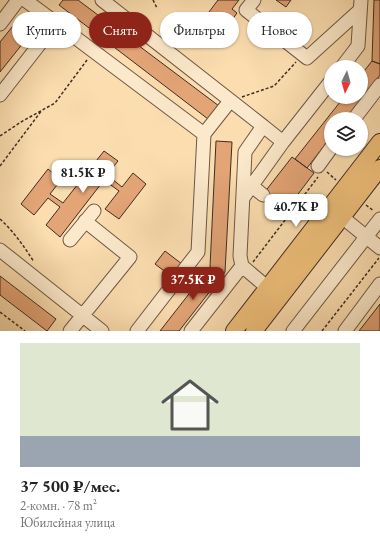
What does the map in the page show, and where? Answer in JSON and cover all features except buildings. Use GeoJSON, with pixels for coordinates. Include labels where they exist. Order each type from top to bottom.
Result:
{"type":"FeatureCollection","features":[{"type":"Feature","properties":{"kind":"main road"},"geometry":{"type":"LineString","coordinates":[[234,331],[380,142]]}},
{"type":"Feature","properties":{"kind":"main road"},"geometry":{"type":"LineString","coordinates":[[254,331],[380,168]]}},
{"type":"Feature","properties":{"kind":"lane"},"geometry":{"type":"LineString","coordinates":[[0,24],[18,0]]}},
{"type":"Feature","properties":{"kind":"lane"},"geometry":{"type":"LineString","coordinates":[[25,0],[41,12]]}},
{"type":"Feature","properties":{"kind":"lane"},"geometry":{"type":"LineString","coordinates":[[102,0],[283,142]]}},
{"type":"Feature","properties":{"kind":"lane"},"geometry":{"type":"LineString","coordinates":[[254,0],[246,10],[307,58],[361,5]]}},
{"type":"Feature","properties":{"kind":"lane"},"geometry":{"type":"LineString","coordinates":[[347,60],[358,46],[361,5]]}},
{"type":"Feature","properties":{"kind":"lane"},"geometry":{"type":"LineString","coordinates":[[81,43],[204,134]]}},
{"type":"Feature","properties":{"kind":"lane"},"geometry":{"type":"LineString","coordinates":[[0,95],[37,48]]}},
{"type":"Feature","properties":{"kind":"lane"},"geometry":{"type":"LineString","coordinates":[[359,112],[380,85]]}},
{"type":"Feature","properties":{"kind":"lane"},"geometry":{"type":"LineString","coordinates":[[243,198],[283,142],[324,90]]}},
{"type":"Feature","properties":{"kind":"lane"},"geometry":{"type":"LineString","coordinates":[[136,331],[198,252],[204,134],[230,101]]}},
{"type":"Feature","properties":{"kind":"lane"},"geometry":{"type":"LineString","coordinates":[[263,126],[245,152],[240,256],[244,268],[268,288]]}},
{"type":"Feature","properties":{"kind":"lane"},"geometry":{"type":"LineString","coordinates":[[320,170],[327,156]]}},
{"type":"Feature","properties":{"kind":"lane"},"geometry":{"type":"LineString","coordinates":[[252,186],[263,194]]}},
{"type":"Feature","properties":{"kind":"lane"},"geometry":{"type":"LineString","coordinates":[[70,240],[90,216],[130,257],[70,331]]}},
{"type":"Feature","properties":{"kind":"lane"},"geometry":{"type":"LineString","coordinates":[[293,331],[366,237],[378,216]]}},
{"type":"Feature","properties":{"kind":"lane"},"geometry":{"type":"LineString","coordinates":[[342,217],[380,248]]}},
{"type":"Feature","properties":{"kind":"lane"},"geometry":{"type":"LineString","coordinates":[[0,250],[102,331]]}},
{"type":"Feature","properties":{"kind":"lane"},"geometry":{"type":"LineString","coordinates":[[191,331],[244,268]]}},
{"type":"Feature","properties":{"kind":"lane"},"geometry":{"type":"LineString","coordinates":[[345,331],[380,284]]}},
{"type":"Feature","properties":{"kind":"path"},"geometry":{"type":"LineString","coordinates":[[153,0],[157,8]]}},
{"type":"Feature","properties":{"kind":"path"},"geometry":{"type":"LineString","coordinates":[[0,136],[21,122],[55,103],[93,52]]}},
{"type":"Feature","properties":{"kind":"path"},"geometry":{"type":"LineString","coordinates":[[230,101],[274,86],[302,54]]}},
{"type":"Feature","properties":{"kind":"path"},"geometry":{"type":"LineString","coordinates":[[0,166],[44,109]]}},
{"type":"Feature","properties":{"kind":"path"},"geometry":{"type":"LineString","coordinates":[[244,268],[289,214],[320,170],[339,182]]}},
{"type":"Feature","properties":{"kind":"path"},"geometry":{"type":"LineString","coordinates":[[263,194],[289,214]]}},
{"type":"Feature","properties":{"kind":"path"},"geometry":{"type":"LineString","coordinates":[[366,204],[378,216]]}},
{"type":"Feature","properties":{"kind":"path"},"geometry":{"type":"LineString","coordinates":[[0,218],[18,238],[34,263]]}},
{"type":"Feature","properties":{"kind":"path"},"geometry":{"type":"LineString","coordinates":[[322,331],[380,256]]}},
{"type":"Feature","properties":{"kind":"path"},"geometry":{"type":"LineString","coordinates":[[0,312],[25,331]]}}]}
